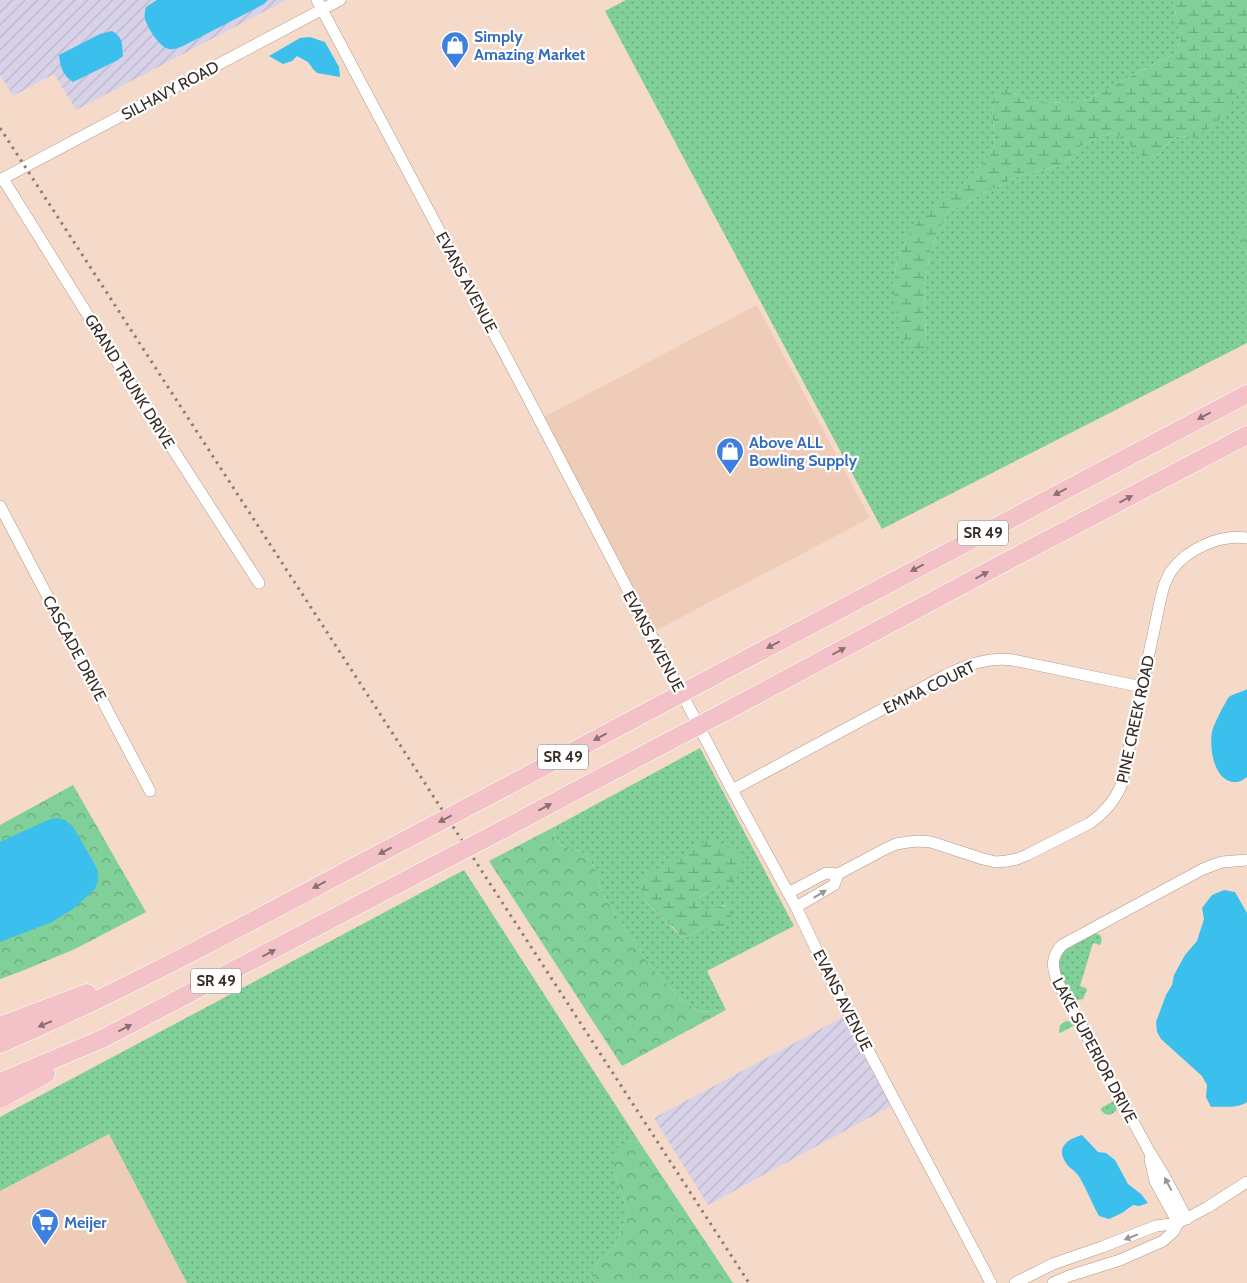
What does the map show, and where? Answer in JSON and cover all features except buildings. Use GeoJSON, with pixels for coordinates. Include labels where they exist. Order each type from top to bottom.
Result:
{"type":"FeatureCollection","features":[{"type":"Feature","properties":{"kind":"highway","name":"SR 49"},"geometry":{"type":"LineString","coordinates":[[0,1044],[60,1018],[130,984],[1247,394]]}},
{"type":"Feature","properties":{"kind":"highway","name":"SR 49"},"geometry":{"type":"LineString","coordinates":[[0,1082],[102,1039],[427,870],[734,708],[993,568],[1247,435]]}},
{"type":"Feature","properties":{"kind":"highway"},"geometry":{"type":"LineString","coordinates":[[0,1026],[69,1001],[139,970],[198,948]]}},
{"type":"Feature","properties":{"kind":"highway"},"geometry":{"type":"LineString","coordinates":[[0,1099],[55,1070],[102,1039]]}},
{"type":"Feature","properties":{"kind":"street","name":"SILHAVY ROAD"},"geometry":{"type":"LineString","coordinates":[[2,180],[320,5],[340,0]]}},
{"type":"Feature","properties":{"kind":"street","name":"EVANS AVENUE"},"geometry":{"type":"LineString","coordinates":[[320,5],[518,377],[732,790],[796,907],[831,980],[991,1283]]}},
{"type":"Feature","properties":{"kind":"street","name":"GRAND TRUNK DRIVE"},"geometry":{"type":"LineString","coordinates":[[2,180],[128,381],[259,583]]}},
{"type":"Feature","properties":{"kind":"street","name":"CASCADE DRIVE"},"geometry":{"type":"LineString","coordinates":[[0,506],[150,791]]}},
{"type":"Feature","properties":{"kind":"street","name":"PINE CREEK ROAD"},"geometry":{"type":"LineString","coordinates":[[788,893],[826,873],[838,874],[890,847],[908,842],[918,840],[931,842],[983,859],[996,862],[1006,861],[1027,855],[1098,818],[1111,805],[1121,786],[1161,596],[1170,572],[1185,557],[1207,544],[1228,538],[1247,538]]}},
{"type":"Feature","properties":{"kind":"street","name":"EMMA COURT"},"geometry":{"type":"LineString","coordinates":[[732,790],[946,674],[978,662],[996,659],[1014,660],[1142,687]]}},
{"type":"Feature","properties":{"kind":"street","name":"LAKE SUPERIOR DRIVE"},"geometry":{"type":"LineString","coordinates":[[1182,1221],[1154,1181],[1149,1151],[1057,981],[1053,960],[1056,951],[1062,945],[1203,869],[1222,862],[1247,860]]}},
{"type":"Feature","properties":{"kind":"street","name":"PINE CREEK ROAD"},"geometry":{"type":"LineString","coordinates":[[796,907],[834,885],[838,874]]}},
{"type":"Feature","properties":{"kind":"street"},"geometry":{"type":"LineString","coordinates":[[1015,1283],[1053,1264],[1156,1226],[1182,1221],[1225,1197],[1247,1182]]}},
{"type":"Feature","properties":{"kind":"street"},"geometry":{"type":"LineString","coordinates":[[1053,1283],[1120,1260],[1163,1241],[1182,1221]]}},
{"type":"Feature","properties":{"kind":"shaded area"},"geometry":{"type":"Polygon","coordinates":[[[0,0],[286,0],[76,110],[54,74],[13,96],[0,75],[0,0]]]}},
{"type":"Feature","properties":{"kind":"shaded area"},"geometry":{"type":"Polygon","coordinates":[[[757,305],[870,518],[655,631],[544,417],[757,305]]]}},
{"type":"Feature","properties":{"kind":"shaded area"},"geometry":{"type":"Polygon","coordinates":[[[843,1017],[891,1106],[708,1205],[654,1118],[843,1017]]]}},
{"type":"Feature","properties":{"kind":"shaded area"},"geometry":{"type":"Polygon","coordinates":[[[109,1133],[187,1283],[0,1283],[0,1191],[109,1133]]]}},
{"type":"Feature","properties":{"kind":"green space"},"geometry":{"type":"Polygon","coordinates":[[[626,0],[1173,0],[1181,40],[1175,53],[1081,103],[1028,102],[1009,90],[992,106],[995,143],[989,157],[907,238],[897,261],[893,286],[926,345],[924,286],[931,248],[948,212],[1016,177],[1058,166],[1069,159],[1079,147],[1100,136],[1115,133],[1146,158],[1159,154],[1173,138],[1180,136],[1196,138],[1247,73],[1247,229],[1237,235],[1247,255],[1247,343],[882,529],[605,11],[626,0]]]}},
{"type":"Feature","properties":{"kind":"green space"},"geometry":{"type":"Polygon","coordinates":[[[1173,0],[1247,0],[1247,73],[1225,115],[1196,138],[1180,136],[1173,138],[1159,154],[1146,159],[1115,133],[1100,136],[1079,147],[1069,159],[1058,166],[1016,177],[948,212],[931,248],[924,286],[926,345],[923,351],[916,352],[905,342],[899,328],[893,286],[897,261],[907,238],[920,219],[961,186],[989,157],[995,143],[992,106],[996,92],[1002,88],[1009,90],[1028,102],[1081,103],[1175,53],[1181,40],[1173,0]]]}},
{"type":"Feature","properties":{"kind":"green space"},"geometry":{"type":"Polygon","coordinates":[[[1247,229],[1247,255],[1236,234],[1247,229]]]}},
{"type":"Feature","properties":{"kind":"green space"},"geometry":{"type":"Polygon","coordinates":[[[700,748],[794,926],[707,971],[726,1010],[701,1012],[679,998],[649,964],[603,895],[596,870],[586,854],[563,846],[554,837],[556,826],[700,748]],[[713,888],[644,900],[682,938],[704,927],[715,930],[725,905],[708,910],[697,906],[695,900],[713,888]]]}},
{"type":"Feature","properties":{"kind":"green space"},"geometry":{"type":"Polygon","coordinates":[[[73,785],[146,912],[75,949],[0,979],[0,825],[73,785]]]}},
{"type":"Feature","properties":{"kind":"green space"},"geometry":{"type":"Polygon","coordinates":[[[556,826],[554,837],[563,846],[586,854],[596,870],[603,895],[649,964],[679,998],[701,1012],[726,1010],[622,1066],[489,861],[556,826]]]}},
{"type":"Feature","properties":{"kind":"green space"},"geometry":{"type":"Polygon","coordinates":[[[708,840],[715,840],[736,852],[743,864],[743,868],[731,885],[725,888],[713,888],[696,899],[697,906],[707,909],[722,906],[732,907],[732,913],[723,930],[704,927],[682,938],[644,900],[640,885],[643,877],[708,840]]]}},
{"type":"Feature","properties":{"kind":"green space"},"geometry":{"type":"Polygon","coordinates":[[[464,870],[640,1143],[628,1141],[613,1170],[628,1211],[615,1247],[598,1262],[591,1278],[595,1283],[187,1283],[109,1134],[0,1191],[0,1117],[464,870]]]}},
{"type":"Feature","properties":{"kind":"green space"},"geometry":{"type":"Polygon","coordinates":[[[1095,933],[1100,935],[1101,943],[1100,945],[1093,943],[1080,986],[1087,990],[1083,999],[1077,1000],[1071,994],[1064,981],[1059,963],[1065,950],[1095,933]]]}},
{"type":"Feature","properties":{"kind":"green space"},"geometry":{"type":"Polygon","coordinates":[[[1066,1021],[1072,1022],[1075,1025],[1060,1033],[1060,1025],[1066,1021]]]}},
{"type":"Feature","properties":{"kind":"green space"},"geometry":{"type":"Polygon","coordinates":[[[1114,1101],[1118,1104],[1116,1111],[1110,1115],[1105,1114],[1101,1110],[1101,1108],[1114,1101]]]}},
{"type":"Feature","properties":{"kind":"green space"},"geometry":{"type":"Polygon","coordinates":[[[628,1141],[640,1143],[733,1283],[595,1283],[591,1278],[598,1262],[615,1247],[628,1211],[613,1170],[616,1149],[628,1141]]]}},
{"type":"Feature","properties":{"kind":"water"},"geometry":{"type":"Polygon","coordinates":[[[157,0],[268,0],[264,4],[185,45],[171,49],[165,48],[158,41],[145,19],[146,7],[157,0]]]}},
{"type":"Feature","properties":{"kind":"water"},"geometry":{"type":"Polygon","coordinates":[[[112,31],[120,38],[123,56],[73,82],[70,80],[63,70],[59,55],[100,34],[112,31]]]}},
{"type":"Feature","properties":{"kind":"water"},"geometry":{"type":"Polygon","coordinates":[[[310,37],[325,42],[339,67],[340,77],[317,73],[308,62],[297,56],[292,61],[283,64],[269,56],[300,38],[310,37]]]}},
{"type":"Feature","properties":{"kind":"water"},"geometry":{"type":"Polygon","coordinates":[[[1247,689],[1247,777],[1238,782],[1229,781],[1218,771],[1215,764],[1211,747],[1212,732],[1228,698],[1247,689]]]}},
{"type":"Feature","properties":{"kind":"water"},"geometry":{"type":"Polygon","coordinates":[[[57,818],[65,820],[73,827],[93,861],[98,872],[95,889],[73,909],[52,922],[0,942],[0,842],[48,820],[57,818]]]}},
{"type":"Feature","properties":{"kind":"water"},"geometry":{"type":"Polygon","coordinates":[[[1224,890],[1235,892],[1247,913],[1247,1102],[1234,1106],[1211,1107],[1206,1097],[1207,1085],[1202,1076],[1161,1039],[1157,1032],[1156,1022],[1166,995],[1172,985],[1174,975],[1185,955],[1197,941],[1204,919],[1202,908],[1212,895],[1224,890]]]}},
{"type":"Feature","properties":{"kind":"water"},"geometry":{"type":"Polygon","coordinates":[[[1082,1135],[1098,1152],[1106,1153],[1115,1160],[1128,1184],[1141,1194],[1148,1203],[1139,1206],[1133,1205],[1109,1219],[1099,1216],[1080,1178],[1063,1157],[1063,1148],[1068,1141],[1082,1135]]]}},
{"type":"Feature","properties":{"kind":"railway"},"geometry":{"type":"LineString","coordinates":[[0,128],[749,1283]]}},
{"type":"Feature","properties":{"kind":"place","name":"Simply Amazing Market"},"geometry":{"type":"Point","coordinates":[455,69]}},
{"type":"Feature","properties":{"kind":"place","name":"Above ALL Bowling Supply"},"geometry":{"type":"Point","coordinates":[730,475]}},
{"type":"Feature","properties":{"kind":"place","name":"Meijer"},"geometry":{"type":"Point","coordinates":[45,1246]}}]}
